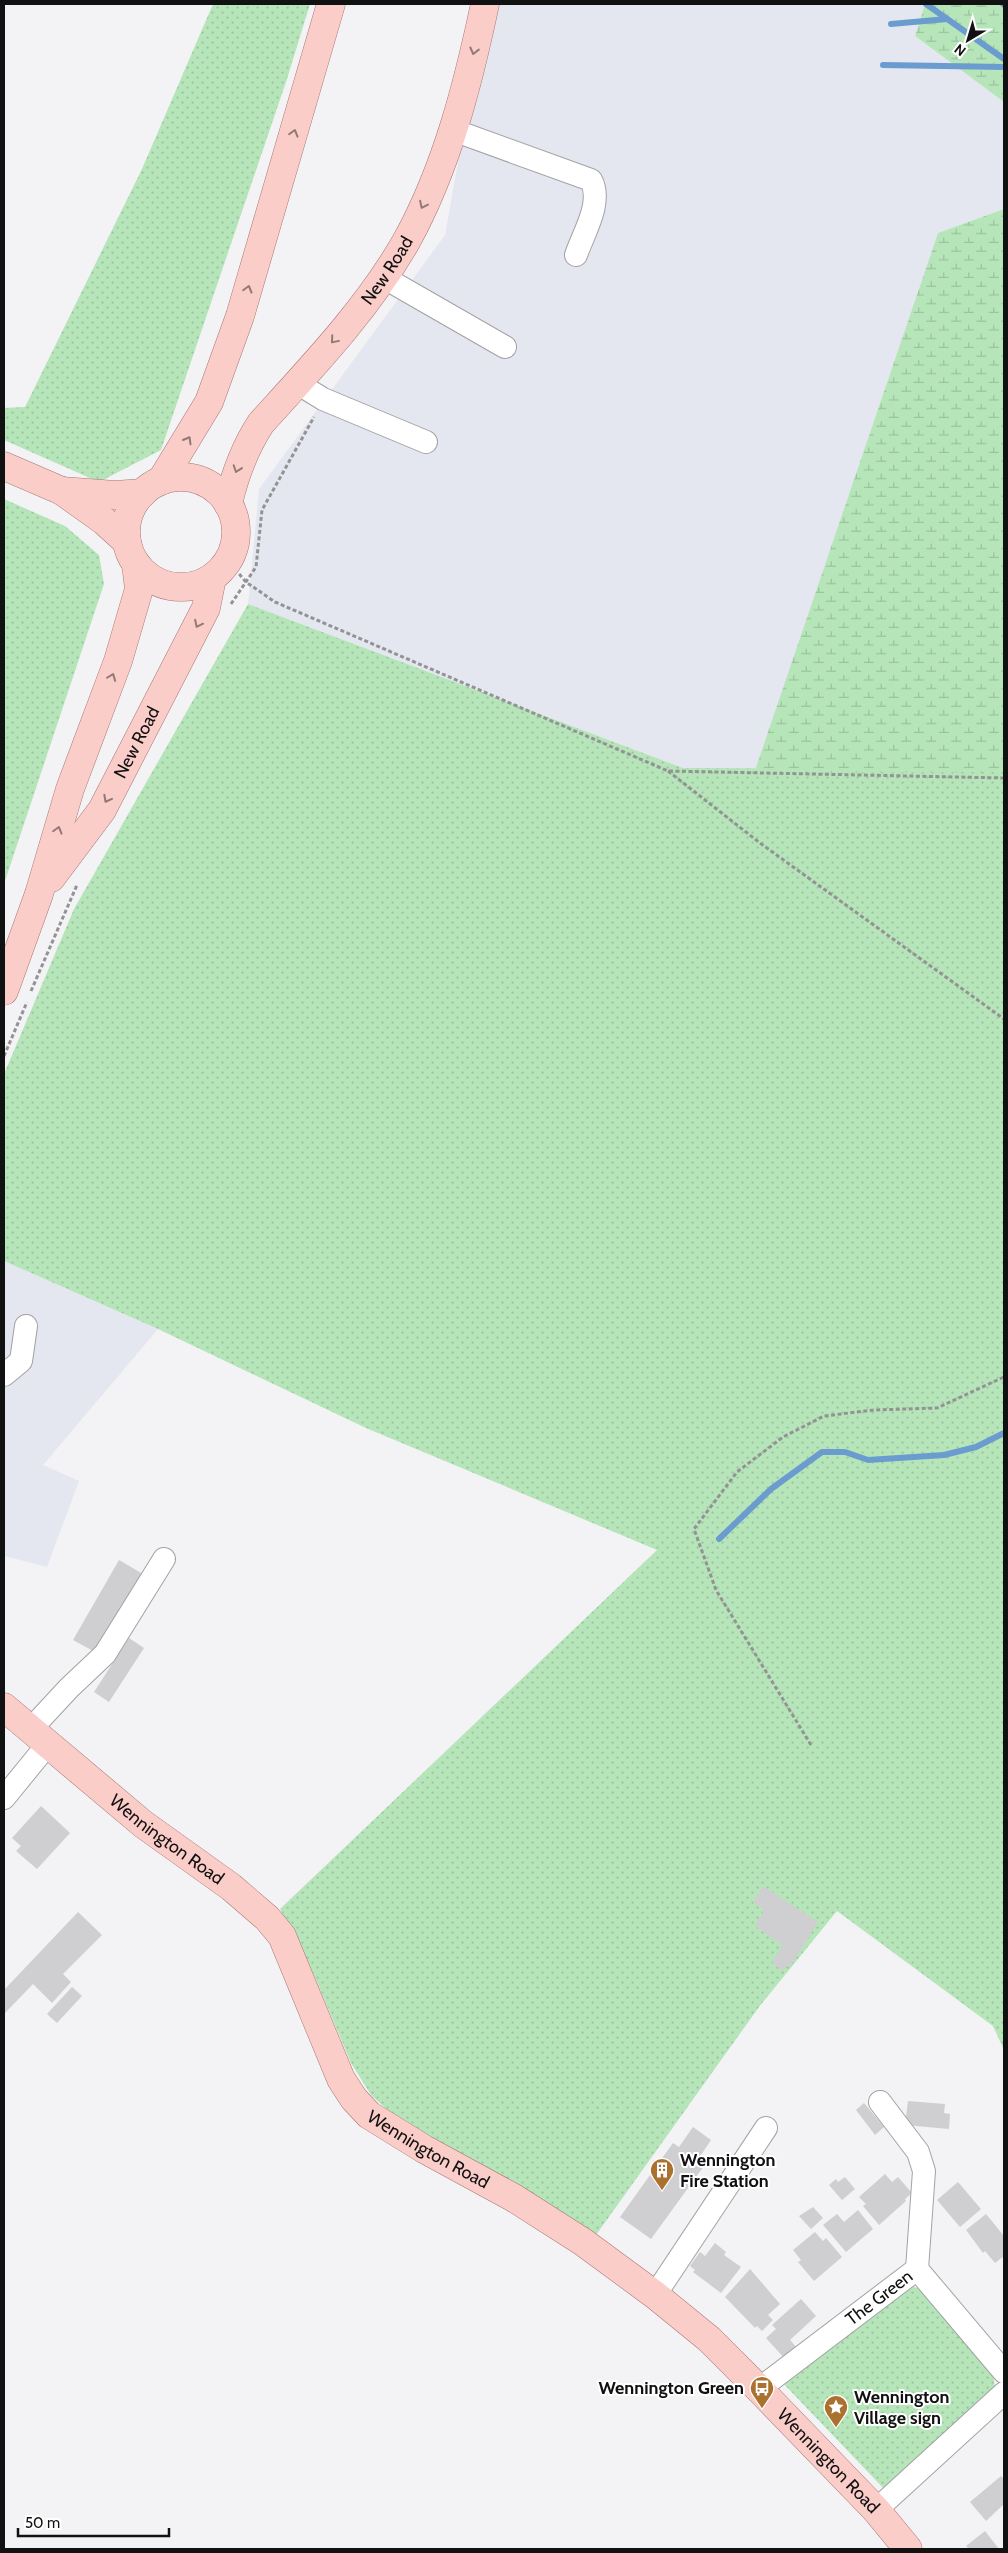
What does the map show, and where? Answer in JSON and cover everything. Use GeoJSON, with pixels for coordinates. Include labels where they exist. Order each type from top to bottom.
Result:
{"type":"FeatureCollection","features":[{"type":"Feature","properties":{"kind":"main road"},"geometry":{"type":"LineString","coordinates":[[132,553],[126,524],[132,507],[152,487],[209,402],[240,316],[331,4]]}},
{"type":"Feature","properties":{"kind":"main road","name":"New Road"},"geometry":{"type":"LineString","coordinates":[[228,504],[237,469],[249,441],[261,423],[297,383],[383,277],[407,240],[428,195],[453,130],[485,4]]}},
{"type":"Feature","properties":{"kind":"main road"},"geometry":{"type":"LineString","coordinates":[[4,466],[62,492],[104,521],[132,553],[148,576],[172,586],[197,585],[220,570],[234,548],[236,533],[234,518],[228,504],[216,490],[199,480],[180,477],[152,487],[114,495],[62,492]]}},
{"type":"Feature","properties":{"kind":"main road","name":"New Road"},"geometry":{"type":"LineString","coordinates":[[4,991],[39,894],[70,789],[118,661],[139,589],[132,553]]}},
{"type":"Feature","properties":{"kind":"main road","name":"New Road"},"geometry":{"type":"LineString","coordinates":[[39,894],[102,810],[206,608],[220,570]]}},
{"type":"Feature","properties":{"kind":"main road","name":"Wennington Road"},"geometry":{"type":"LineString","coordinates":[[4,1707],[143,1824],[231,1887],[267,1918],[282,1936],[333,2063],[354,2099],[369,2115],[424,2150],[514,2198],[583,2242],[655,2295],[709,2340],[759,2389],[876,2510],[908,2549]]}},
{"type":"Feature","properties":{"kind":"street"},"geometry":{"type":"LineString","coordinates":[[453,130],[591,180],[596,190],[596,201],[576,255]]}},
{"type":"Feature","properties":{"kind":"street"},"geometry":{"type":"LineString","coordinates":[[383,277],[505,347]]}},
{"type":"Feature","properties":{"kind":"street"},"geometry":{"type":"LineString","coordinates":[[297,383],[324,399],[426,442]]}},
{"type":"Feature","properties":{"kind":"street"},"geometry":{"type":"LineString","coordinates":[[4,1375],[21,1360],[26,1326]]}},
{"type":"Feature","properties":{"kind":"street"},"geometry":{"type":"LineString","coordinates":[[4,1798],[69,1688],[105,1654],[164,1559]]}},
{"type":"Feature","properties":{"kind":"street"},"geometry":{"type":"LineString","coordinates":[[880,2102],[918,2152],[923,2166],[924,2195],[917,2269]]}},
{"type":"Feature","properties":{"kind":"street"},"geometry":{"type":"LineString","coordinates":[[655,2295],[766,2128]]}},
{"type":"Feature","properties":{"kind":"street","name":"The Green"},"geometry":{"type":"LineString","coordinates":[[759,2389],[917,2269],[1004,2372]]}},
{"type":"Feature","properties":{"kind":"street"},"geometry":{"type":"LineString","coordinates":[[876,2510],[1004,2394]]}},
{"type":"Feature","properties":{"kind":"path"},"geometry":{"type":"LineString","coordinates":[[235,600],[256,567],[262,510],[303,438]]}},
{"type":"Feature","properties":{"kind":"path"},"geometry":{"type":"LineString","coordinates":[[220,570],[246,582],[276,602],[668,771],[760,844],[1004,1019]]}},
{"type":"Feature","properties":{"kind":"path"},"geometry":{"type":"LineString","coordinates":[[668,771],[1004,778]]}},
{"type":"Feature","properties":{"kind":"path"},"geometry":{"type":"LineString","coordinates":[[811,1745],[716,1590],[694,1529],[737,1472],[783,1437],[824,1416],[874,1410],[937,1408],[1004,1377]]}},
{"type":"Feature","properties":{"kind":"shaded area"},"geometry":{"type":"Polygon","coordinates":[[[486,4],[925,4],[915,36],[1004,102],[1004,209],[938,233],[754,773],[683,768],[248,604],[259,489],[445,235],[486,4]]]}},
{"type":"Feature","properties":{"kind":"shaded area"},"geometry":{"type":"Polygon","coordinates":[[[4,1261],[158,1329],[43,1465],[79,1481],[47,1567],[4,1556],[4,1261]]]}},
{"type":"Feature","properties":{"kind":"green space"},"geometry":{"type":"Polygon","coordinates":[[[213,4],[310,4],[287,79],[161,450],[99,482],[4,440],[4,408],[25,407],[142,169],[213,4]]]}},
{"type":"Feature","properties":{"kind":"green space"},"geometry":{"type":"Polygon","coordinates":[[[925,4],[1004,4],[1004,102],[915,36],[925,4]]]}},
{"type":"Feature","properties":{"kind":"green space"},"geometry":{"type":"Polygon","coordinates":[[[1004,209],[1004,772],[754,773],[938,233],[1004,209]]]}},
{"type":"Feature","properties":{"kind":"green space"},"geometry":{"type":"Polygon","coordinates":[[[4,499],[65,526],[99,555],[104,584],[4,884],[4,499]]]}},
{"type":"Feature","properties":{"kind":"green space"},"geometry":{"type":"Polygon","coordinates":[[[248,604],[683,768],[1004,769],[1004,2050],[993,2026],[837,1911],[759,2007],[596,2235],[394,2116],[371,2095],[351,2063],[314,1975],[280,1909],[657,1550],[366,1428],[158,1329],[4,1261],[4,1074],[74,909],[248,604]]]}},
{"type":"Feature","properties":{"kind":"green space"},"geometry":{"type":"Polygon","coordinates":[[[910,2285],[921,2290],[993,2373],[995,2388],[888,2493],[780,2380],[910,2285]]]}},
{"type":"Feature","properties":{"kind":"building"},"geometry":{"type":"Polygon","coordinates":[[[119,1560],[143,1574],[97,1653],[73,1640],[119,1560]]]}},
{"type":"Feature","properties":{"kind":"building"},"geometry":{"type":"Polygon","coordinates":[[[129,1638],[144,1648],[109,1702],[94,1692],[129,1638]]]}},
{"type":"Feature","properties":{"kind":"building"},"geometry":{"type":"Polygon","coordinates":[[[41,1806],[70,1833],[37,1869],[16,1851],[21,1846],[12,1838],[41,1806]]]}},
{"type":"Feature","properties":{"kind":"building"},"geometry":{"type":"Polygon","coordinates":[[[763,1886],[818,1922],[790,1967],[787,1965],[783,1971],[772,1963],[782,1945],[755,1926],[764,1910],[753,1902],[763,1886]]]}},
{"type":"Feature","properties":{"kind":"building"},"geometry":{"type":"Polygon","coordinates":[[[78,1912],[102,1935],[63,1974],[71,1982],[52,2003],[33,1984],[4,2014],[4,1990],[78,1912]]]}},
{"type":"Feature","properties":{"kind":"building"},"geometry":{"type":"Polygon","coordinates":[[[72,1987],[82,1996],[57,2023],[47,2014],[72,1987]]]}},
{"type":"Feature","properties":{"kind":"building"},"geometry":{"type":"Polygon","coordinates":[[[908,2101],[945,2104],[944,2113],[950,2114],[949,2129],[905,2125],[908,2101]]]}},
{"type":"Feature","properties":{"kind":"building"},"geometry":{"type":"Polygon","coordinates":[[[864,2103],[884,2127],[875,2135],[856,2110],[864,2103]]]}},
{"type":"Feature","properties":{"kind":"building","name":"Wennington Fire Station"},"geometry":{"type":"Polygon","coordinates":[[[693,2127],[711,2140],[697,2161],[704,2166],[651,2239],[620,2217],[673,2143],[679,2147],[693,2127]]]}},
{"type":"Feature","properties":{"kind":"building"},"geometry":{"type":"Polygon","coordinates":[[[885,2174],[892,2182],[898,2177],[912,2193],[905,2199],[906,2201],[879,2225],[863,2206],[866,2204],[859,2197],[885,2174]]]}},
{"type":"Feature","properties":{"kind":"building"},"geometry":{"type":"Polygon","coordinates":[[[845,2177],[855,2189],[842,2200],[829,2185],[836,2179],[838,2182],[845,2177]]]}},
{"type":"Feature","properties":{"kind":"building"},"geometry":{"type":"Polygon","coordinates":[[[958,2182],[981,2209],[960,2227],[937,2200],[958,2182]]]}},
{"type":"Feature","properties":{"kind":"building"},"geometry":{"type":"Polygon","coordinates":[[[813,2207],[823,2218],[811,2229],[799,2216],[813,2207]]]}},
{"type":"Feature","properties":{"kind":"building"},"geometry":{"type":"Polygon","coordinates":[[[858,2210],[873,2229],[846,2252],[823,2225],[837,2214],[844,2222],[858,2210]]]}},
{"type":"Feature","properties":{"kind":"building"},"geometry":{"type":"Polygon","coordinates":[[[986,2214],[1004,2236],[1004,2256],[995,2263],[985,2251],[983,2253],[966,2230],[986,2214]]]}},
{"type":"Feature","properties":{"kind":"building"},"geometry":{"type":"Polygon","coordinates":[[[815,2232],[823,2241],[826,2238],[842,2257],[814,2281],[798,2262],[801,2260],[793,2250],[815,2232]]]}},
{"type":"Feature","properties":{"kind":"building"},"geometry":{"type":"Polygon","coordinates":[[[715,2243],[726,2252],[724,2255],[741,2267],[721,2293],[693,2272],[695,2270],[690,2266],[700,2252],[705,2256],[715,2243]]]}},
{"type":"Feature","properties":{"kind":"building"},"geometry":{"type":"Polygon","coordinates":[[[750,2269],[780,2304],[768,2315],[773,2320],[762,2331],[757,2326],[755,2328],[725,2297],[750,2269]]]}},
{"type":"Feature","properties":{"kind":"building"},"geometry":{"type":"Polygon","coordinates":[[[801,2299],[816,2316],[790,2340],[797,2348],[785,2359],[766,2338],[776,2329],[772,2325],[801,2299]]]}},
{"type":"Feature","properties":{"kind":"building"},"geometry":{"type":"Polygon","coordinates":[[[1001,2476],[1004,2479],[1004,2504],[986,2521],[970,2502],[1001,2476]]]}},
{"type":"Feature","properties":{"kind":"building"},"geometry":{"type":"Polygon","coordinates":[[[985,2531],[999,2549],[969,2549],[966,2546],[985,2531]]]}},
{"type":"Feature","properties":{"kind":"waterway"},"geometry":{"type":"LineString","coordinates":[[926,4],[1004,59]]}},
{"type":"Feature","properties":{"kind":"waterway"},"geometry":{"type":"LineString","coordinates":[[891,24],[947,19]]}},
{"type":"Feature","properties":{"kind":"waterway"},"geometry":{"type":"LineString","coordinates":[[883,65],[1004,67]]}},
{"type":"Feature","properties":{"kind":"waterway"},"geometry":{"type":"LineString","coordinates":[[719,1539],[771,1489],[822,1452],[845,1452],[868,1460],[944,1455],[976,1447],[1004,1433]]}},
{"type":"Feature","properties":{"kind":"place","name":"Wennington Fire Station"},"geometry":{"type":"Point","coordinates":[662,2191]}},
{"type":"Feature","properties":{"kind":"place","name":"Wennington Green"},"geometry":{"type":"Point","coordinates":[762,2409]}},
{"type":"Feature","properties":{"kind":"place","name":"Wennington Village sign"},"geometry":{"type":"Point","coordinates":[836,2428]}}]}
